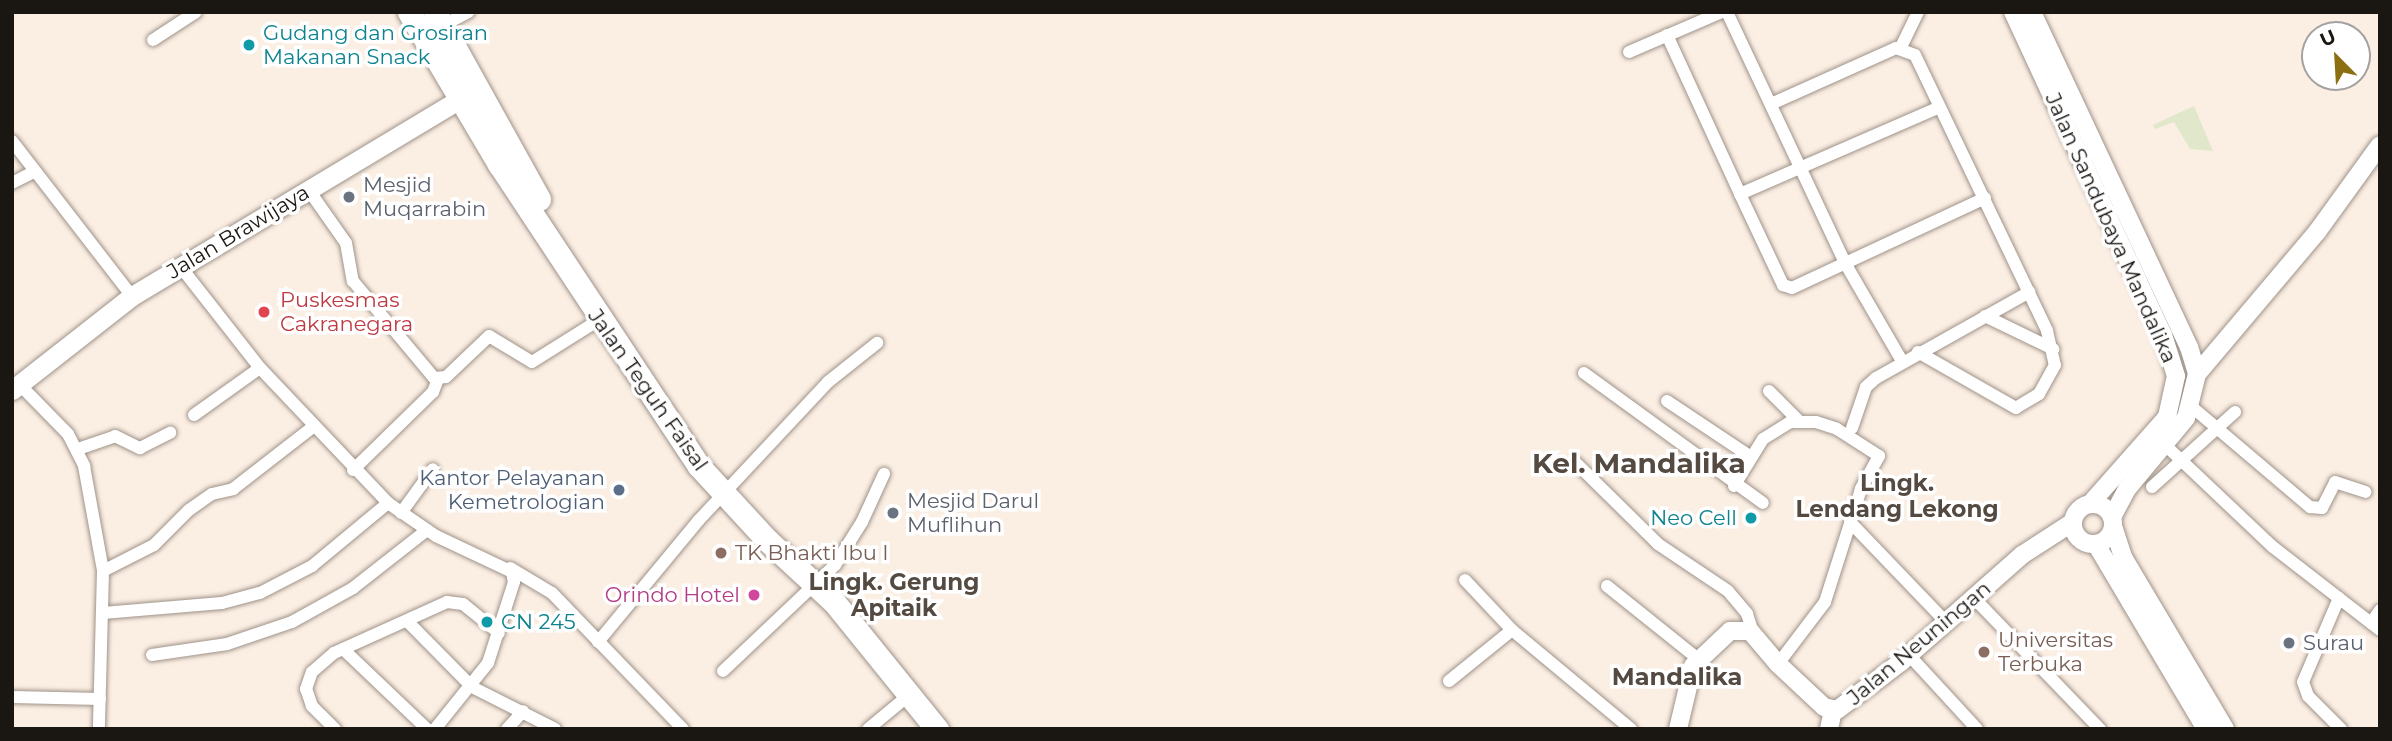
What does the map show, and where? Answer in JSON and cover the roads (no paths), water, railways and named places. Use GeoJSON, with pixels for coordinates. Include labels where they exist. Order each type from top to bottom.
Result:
{"type":"FeatureCollection","features":[{"type":"Feature","properties":{"kind":"highway","name":"Jalan Teguh Faisal"},"geometry":{"type":"LineString","coordinates":[[409,12],[468,94],[728,490]]}},
{"type":"Feature","properties":{"kind":"highway","name":"Jalan Teguh Faisal"},"geometry":{"type":"LineString","coordinates":[[438,19],[468,94],[599,320],[728,490],[822,578],[955,729]]}},
{"type":"Feature","properties":{"kind":"highway","name":"Jalan Teguh Faisal"},"geometry":{"type":"LineString","coordinates":[[822,578],[937,729]]}},
{"type":"Feature","properties":{"kind":"main road","name":"Jalan Sandubaya Mandalika"},"geometry":{"type":"LineString","coordinates":[[2013,12],[2084,142],[2150,285],[2176,376],[2175,396],[2161,426],[2090,504]]}},
{"type":"Feature","properties":{"kind":"main road"},"geometry":{"type":"LineString","coordinates":[[2032,12],[2084,142]]}},
{"type":"Feature","properties":{"kind":"main road","name":"Jalan Brawijaya"},"geometry":{"type":"LineString","coordinates":[[16,388],[132,296],[468,94]]}},
{"type":"Feature","properties":{"kind":"main road"},"geometry":{"type":"LineString","coordinates":[[2096,544],[2110,534],[2127,489],[2192,407],[2197,374],[2317,232],[2380,145]]}},
{"type":"Feature","properties":{"kind":"main road"},"geometry":{"type":"LineString","coordinates":[[2150,285],[2197,374]]}},
{"type":"Feature","properties":{"kind":"main road"},"geometry":{"type":"LineString","coordinates":[[2206,729],[2096,544],[2079,539],[2073,522],[2082,507],[2099,505],[2113,521],[2123,557],[2225,729]]}},
{"type":"Feature","properties":{"kind":"main road","name":"Jalan Neuningan"},"geometry":{"type":"LineString","coordinates":[[1754,635],[1778,664],[1833,710],[1842,708],[1909,655],[1972,596],[2073,522]]}},
{"type":"Feature","properties":{"kind":"main road"},"geometry":{"type":"LineString","coordinates":[[1678,729],[1689,676],[1698,659],[1735,629],[1744,628],[1754,635]]}},
{"type":"Feature","properties":{"kind":"main road"},"geometry":{"type":"LineString","coordinates":[[1829,729],[1833,710]]}},
{"type":"Feature","properties":{"kind":"street"},"geometry":{"type":"LineString","coordinates":[[153,40],[196,12]]}},
{"type":"Feature","properties":{"kind":"street"},"geometry":{"type":"LineString","coordinates":[[438,19],[468,12]]}},
{"type":"Feature","properties":{"kind":"street"},"geometry":{"type":"LineString","coordinates":[[1629,51],[1724,12],[1771,104],[1845,263],[1902,361]]}},
{"type":"Feature","properties":{"kind":"street"},"geometry":{"type":"LineString","coordinates":[[1771,104],[1901,47],[1918,12]]}},
{"type":"Feature","properties":{"kind":"street"},"geometry":{"type":"LineString","coordinates":[[1667,36],[1785,286],[1796,287],[1985,198]]}},
{"type":"Feature","properties":{"kind":"street"},"geometry":{"type":"LineString","coordinates":[[1901,47],[1914,55],[1985,198],[2053,349],[2055,365],[2050,378],[2032,401],[2015,408],[1918,352]]}},
{"type":"Feature","properties":{"kind":"street"},"geometry":{"type":"LineString","coordinates":[[1741,194],[1938,108]]}},
{"type":"Feature","properties":{"kind":"street"},"geometry":{"type":"LineString","coordinates":[[12,141],[132,296]]}},
{"type":"Feature","properties":{"kind":"street"},"geometry":{"type":"LineString","coordinates":[[12,183],[34,172]]}},
{"type":"Feature","properties":{"kind":"street"},"geometry":{"type":"LineString","coordinates":[[308,189],[346,243],[353,281],[440,379]]}},
{"type":"Feature","properties":{"kind":"street"},"geometry":{"type":"LineString","coordinates":[[180,266],[260,368],[353,470],[387,503],[427,530],[510,568],[552,593],[683,729]]}},
{"type":"Feature","properties":{"kind":"street"},"geometry":{"type":"LineString","coordinates":[[1852,428],[1866,387],[1902,361],[2029,292]]}},
{"type":"Feature","properties":{"kind":"street"},"geometry":{"type":"LineString","coordinates":[[1985,316],[2053,349]]}},
{"type":"Feature","properties":{"kind":"street"},"geometry":{"type":"LineString","coordinates":[[353,470],[428,397],[440,379],[489,336],[532,362],[599,320]]}},
{"type":"Feature","properties":{"kind":"street"},"geometry":{"type":"LineString","coordinates":[[598,642],[728,490],[828,382],[877,343]]}},
{"type":"Feature","properties":{"kind":"street"},"geometry":{"type":"LineString","coordinates":[[194,415],[260,368]]}},
{"type":"Feature","properties":{"kind":"street"},"geometry":{"type":"LineString","coordinates":[[1584,373],[1734,486],[1763,503]]}},
{"type":"Feature","properties":{"kind":"street"},"geometry":{"type":"LineString","coordinates":[[16,388],[78,449],[103,571],[99,729]]}},
{"type":"Feature","properties":{"kind":"street"},"geometry":{"type":"LineString","coordinates":[[1769,391],[1799,421],[1837,429],[1879,456],[1850,522],[1820,611],[1778,664]]}},
{"type":"Feature","properties":{"kind":"street"},"geometry":{"type":"LineString","coordinates":[[1667,401],[1751,457]]}},
{"type":"Feature","properties":{"kind":"street"},"geometry":{"type":"LineString","coordinates":[[2192,407],[2218,426],[2310,507],[2322,508],[2335,482],[2365,492]]}},
{"type":"Feature","properties":{"kind":"street"},"geometry":{"type":"LineString","coordinates":[[2152,487],[2235,412]]}},
{"type":"Feature","properties":{"kind":"street"},"geometry":{"type":"LineString","coordinates":[[1734,486],[1769,433],[1799,421]]}},
{"type":"Feature","properties":{"kind":"street"},"geometry":{"type":"LineString","coordinates":[[103,571],[154,545],[189,510],[212,494],[233,489],[313,427]]}},
{"type":"Feature","properties":{"kind":"street"},"geometry":{"type":"LineString","coordinates":[[78,449],[115,436],[140,448],[170,433]]}},
{"type":"Feature","properties":{"kind":"street"},"geometry":{"type":"LineString","coordinates":[[2164,444],[2273,547],[2375,626],[2380,610]]}},
{"type":"Feature","properties":{"kind":"street"},"geometry":{"type":"LineString","coordinates":[[1576,463],[1658,544],[1729,592],[1747,614],[1754,635]]}},
{"type":"Feature","properties":{"kind":"street"},"geometry":{"type":"LineString","coordinates":[[401,513],[433,470]]}},
{"type":"Feature","properties":{"kind":"street"},"geometry":{"type":"LineString","coordinates":[[723,671],[822,578],[858,531],[884,474]]}},
{"type":"Feature","properties":{"kind":"street"},"geometry":{"type":"LineString","coordinates":[[103,612],[222,603],[260,593],[312,566],[387,503]]}},
{"type":"Feature","properties":{"kind":"street"},"geometry":{"type":"LineString","coordinates":[[1850,522],[1944,620]]}},
{"type":"Feature","properties":{"kind":"street"},"geometry":{"type":"LineString","coordinates":[[152,655],[227,644],[292,622],[353,588],[427,530]]}},
{"type":"Feature","properties":{"kind":"street"},"geometry":{"type":"LineString","coordinates":[[435,729],[472,687],[499,633],[514,582],[510,568]]}},
{"type":"Feature","properties":{"kind":"street"},"geometry":{"type":"LineString","coordinates":[[1465,580],[1512,630],[1631,729]]}},
{"type":"Feature","properties":{"kind":"street"},"geometry":{"type":"LineString","coordinates":[[1607,586],[1698,659]]}},
{"type":"Feature","properties":{"kind":"street"},"geometry":{"type":"LineString","coordinates":[[1972,596],[2100,729]]}},
{"type":"Feature","properties":{"kind":"street"},"geometry":{"type":"LineString","coordinates":[[2339,598],[2303,682],[2308,696],[2341,729]]}},
{"type":"Feature","properties":{"kind":"street"},"geometry":{"type":"LineString","coordinates":[[335,729],[312,706],[306,689],[312,672],[343,649],[455,602],[499,633]]}},
{"type":"Feature","properties":{"kind":"street"},"geometry":{"type":"LineString","coordinates":[[408,622],[472,687],[555,729]]}},
{"type":"Feature","properties":{"kind":"street"},"geometry":{"type":"LineString","coordinates":[[1449,681],[1512,630]]}},
{"type":"Feature","properties":{"kind":"street"},"geometry":{"type":"LineString","coordinates":[[343,649],[427,729]]}},
{"type":"Feature","properties":{"kind":"street"},"geometry":{"type":"LineString","coordinates":[[1909,655],[1977,729]]}},
{"type":"Feature","properties":{"kind":"street"},"geometry":{"type":"LineString","coordinates":[[868,729],[909,695]]}},
{"type":"Feature","properties":{"kind":"street"},"geometry":{"type":"LineString","coordinates":[[12,697],[100,699]]}},
{"type":"Feature","properties":{"kind":"street"},"geometry":{"type":"LineString","coordinates":[[507,729],[523,711]]}},
{"type":"Feature","properties":{"kind":"place","name":"Gudang dan Grosiran Makanan Snack"},"geometry":{"type":"Point","coordinates":[249,45]}},
{"type":"Feature","properties":{"kind":"place","name":"Mesjid Muqarrabin"},"geometry":{"type":"Point","coordinates":[349,197]}},
{"type":"Feature","properties":{"kind":"place","name":"Puskesmas Cakranegara"},"geometry":{"type":"Point","coordinates":[264,312]}},
{"type":"Feature","properties":{"kind":"place","name":"Kantor Pelayanan Kemetrologian"},"geometry":{"type":"Point","coordinates":[619,490]}},
{"type":"Feature","properties":{"kind":"place","name":"Mesjid Darul Muflihun"},"geometry":{"type":"Point","coordinates":[893,513]}},
{"type":"Feature","properties":{"kind":"place","name":"Neo Cell"},"geometry":{"type":"Point","coordinates":[1751,518]}},
{"type":"Feature","properties":{"kind":"place","name":"TK Bhakti Ibu I"},"geometry":{"type":"Point","coordinates":[721,553]}},
{"type":"Feature","properties":{"kind":"place","name":"Orindo Hotel"},"geometry":{"type":"Point","coordinates":[754,595]}},
{"type":"Feature","properties":{"kind":"place","name":"CN 245"},"geometry":{"type":"Point","coordinates":[487,622]}},
{"type":"Feature","properties":{"kind":"place","name":"Surau"},"geometry":{"type":"Point","coordinates":[2289,643]}},
{"type":"Feature","properties":{"kind":"place","name":"Universitas Terbuka"},"geometry":{"type":"Point","coordinates":[1984,652]}},
{"type":"Feature","properties":{"kind":"district","name":"Kel. Mandalika"},"geometry":{"type":"Point","coordinates":[1639,463]}},
{"type":"Feature","properties":{"kind":"district","name":"Lingk. Lendang Lekong"},"geometry":{"type":"Point","coordinates":[1897,496]}},
{"type":"Feature","properties":{"kind":"district","name":"Lingk. Gerung Apitaik"},"geometry":{"type":"Point","coordinates":[894,595]}},
{"type":"Feature","properties":{"kind":"district","name":"Mandalika"},"geometry":{"type":"Point","coordinates":[1677,677]}}]}
